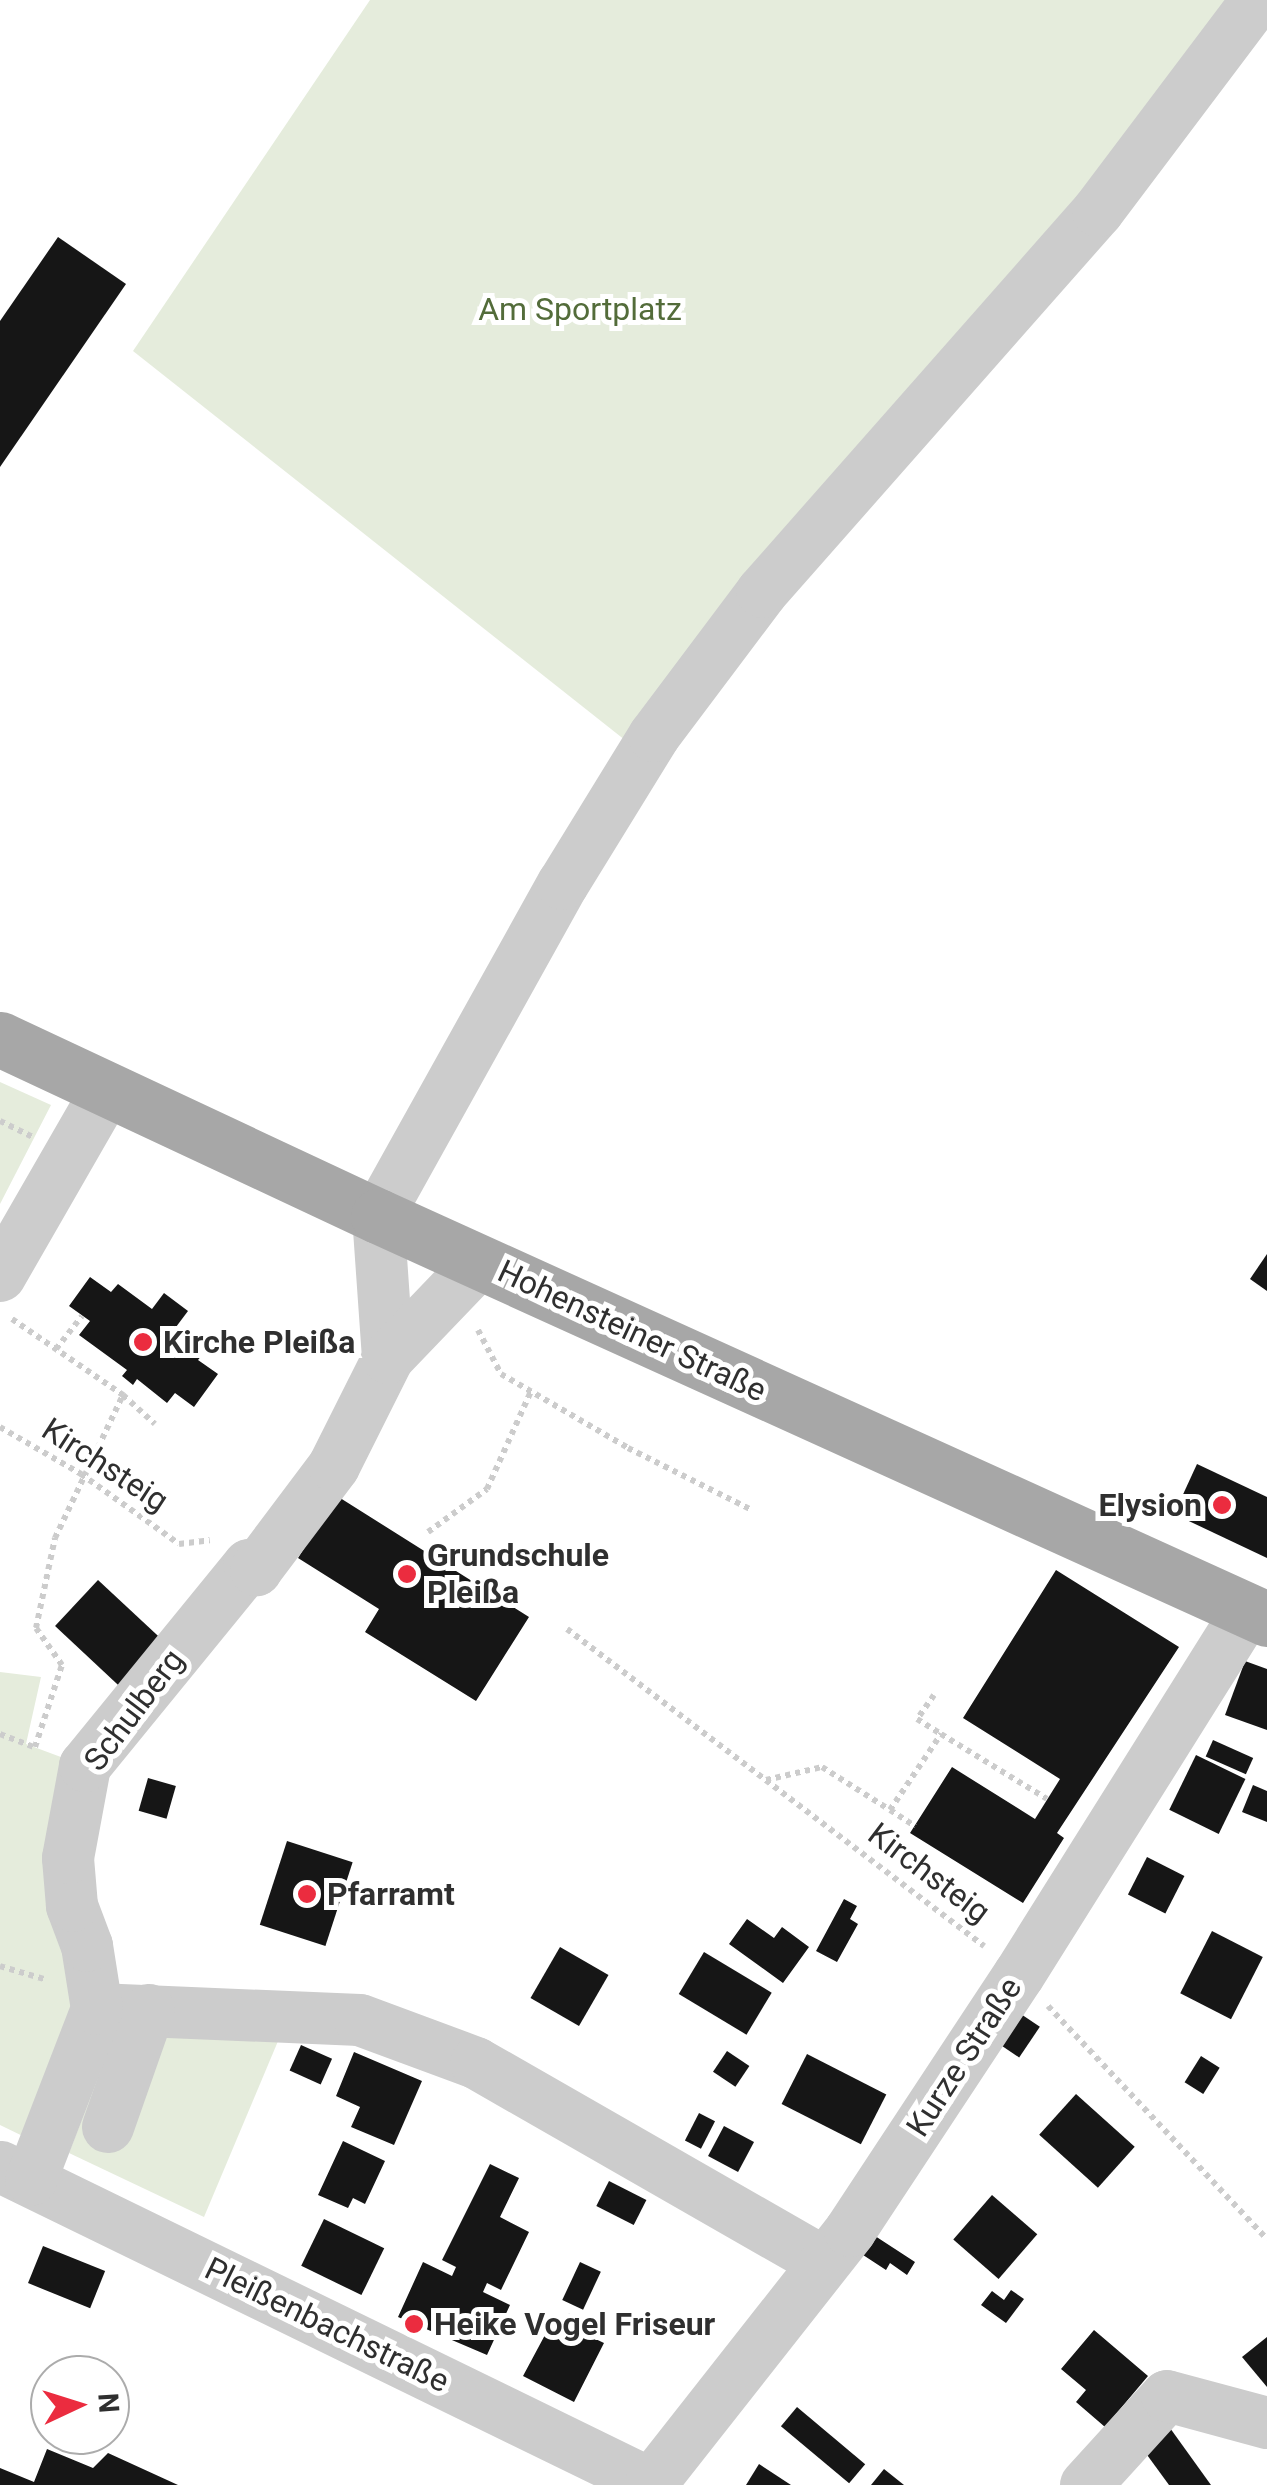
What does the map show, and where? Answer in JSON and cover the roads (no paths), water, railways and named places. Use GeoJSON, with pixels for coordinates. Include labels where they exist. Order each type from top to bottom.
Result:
{"type":"FeatureCollection","features":[{"type":"Feature","properties":{"kind":"main road","name":"Hohensteiner Straße"},"geometry":{"type":"LineString","coordinates":[[0,1039],[378,1216],[1258,1615]]}},
{"type":"Feature","properties":{"kind":"street"},"geometry":{"type":"LineString","coordinates":[[388,1358],[378,1216],[562,884],[654,736],[762,592],[1098,211],[1257,0]]}},
{"type":"Feature","properties":{"kind":"street"},"geometry":{"type":"LineString","coordinates":[[0,1276],[107,1090]]}},
{"type":"Feature","properties":{"kind":"street","name":"Schulberg"},"geometry":{"type":"LineString","coordinates":[[97,2009],[87,1946],[72,1906],[68,1858],[85,1766],[249,1564],[256,1570],[334,1466],[388,1358],[480,1262]]}},
{"type":"Feature","properties":{"kind":"street","name":"Kurze Straße"},"geometry":{"type":"LineString","coordinates":[[652,2484],[822,2260],[850,2231],[1258,1615]]}},
{"type":"Feature","properties":{"kind":"street"},"geometry":{"type":"LineString","coordinates":[[15,2173],[97,2009],[360,2020],[476,2063],[822,2260]]}},
{"type":"Feature","properties":{"kind":"street"},"geometry":{"type":"LineString","coordinates":[[108,2127],[150,2010]]}},
{"type":"Feature","properties":{"kind":"street","name":"Pleißenbachstraße"},"geometry":{"type":"LineString","coordinates":[[15,2173],[652,2484]]}},
{"type":"Feature","properties":{"kind":"street"},"geometry":{"type":"LineString","coordinates":[[1086,2485],[1167,2396],[1267,2423]]}},
{"type":"Feature","properties":{"kind":"place","name":"Kirche Pleißa"},"geometry":{"type":"Point","coordinates":[143,1342]}},
{"type":"Feature","properties":{"kind":"place","name":"Elysion"},"geometry":{"type":"Point","coordinates":[1222,1505]}},
{"type":"Feature","properties":{"kind":"place","name":"Grundschule Pleißa"},"geometry":{"type":"Point","coordinates":[407,1574]}},
{"type":"Feature","properties":{"kind":"place","name":"Pfarramt"},"geometry":{"type":"Point","coordinates":[307,1894]}},
{"type":"Feature","properties":{"kind":"place","name":"Heike Vogel Friseur"},"geometry":{"type":"Point","coordinates":[414,2324]}},
{"type":"Feature","properties":{"kind":"park label","name":"Am Sportplatz"},"geometry":{"type":"Point","coordinates":[580,309]}}]}
